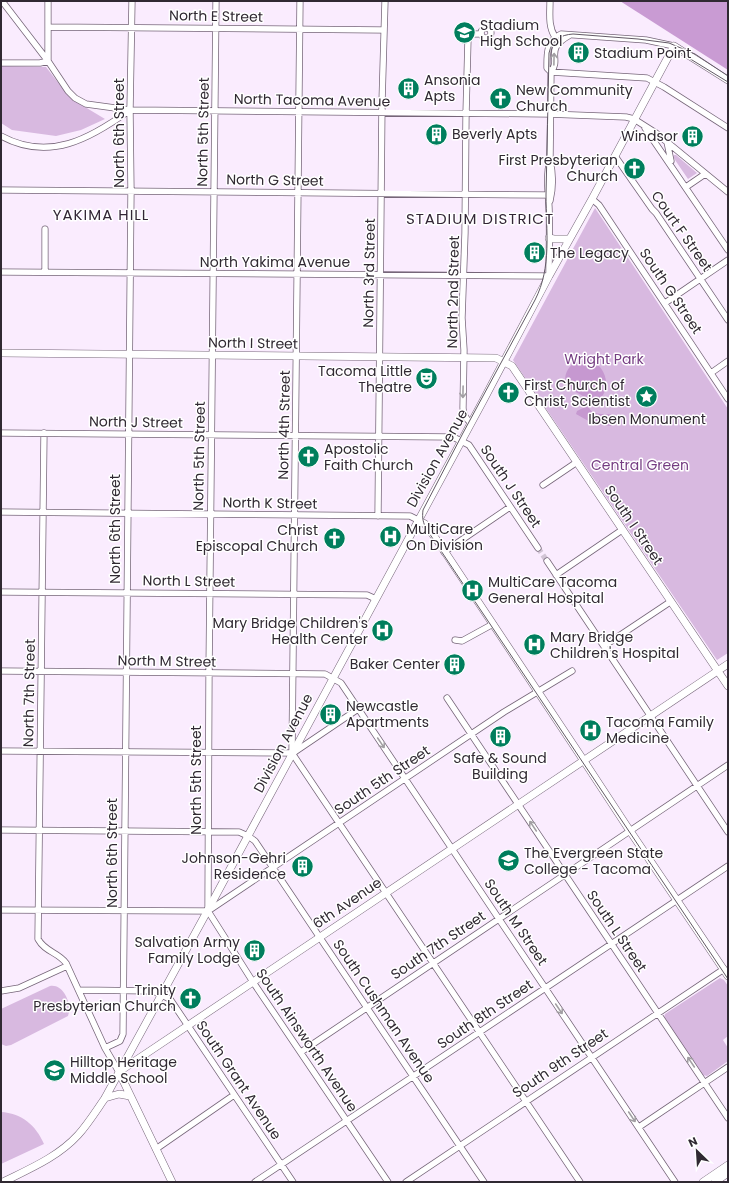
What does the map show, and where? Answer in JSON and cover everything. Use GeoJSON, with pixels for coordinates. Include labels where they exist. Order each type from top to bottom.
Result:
{"type":"FeatureCollection","features":[{"type":"Feature","properties":{"kind":"main road"},"geometry":{"type":"LineString","coordinates":[[674,46],[728,80]]}},
{"type":"Feature","properties":{"kind":"main road","name":"Division Avenue"},"geometry":{"type":"LineString","coordinates":[[118,1072],[208,911],[674,46]]}},
{"type":"Feature","properties":{"kind":"main road"},"geometry":{"type":"LineString","coordinates":[[550,238],[569,239]]}},
{"type":"Feature","properties":{"kind":"main road","name":"North I Street"},"geometry":{"type":"LineString","coordinates":[[1,353],[496,358],[504,362]]}},
{"type":"Feature","properties":{"kind":"main road","name":"South I Street"},"geometry":{"type":"LineString","coordinates":[[504,362],[512,366],[717,672],[728,686]]}},
{"type":"Feature","properties":{"kind":"main road"},"geometry":{"type":"LineString","coordinates":[[418,520],[425,524],[630,831],[727,970]]}},
{"type":"Feature","properties":{"kind":"main road","name":"6th Avenue"},"geometry":{"type":"LineString","coordinates":[[3,1182],[40,1164],[65,1147],[77,1136],[87,1125],[105,1098],[118,1072],[728,664]]}},
{"type":"Feature","properties":{"kind":"main road"},"geometry":{"type":"LineString","coordinates":[[118,1072],[172,1182]]}},
{"type":"Feature","properties":{"kind":"main road"},"geometry":{"type":"LineString","coordinates":[[105,1098],[119,1094],[130,1096]]}},
{"type":"Feature","properties":{"kind":"main road"},"geometry":{"type":"LineString","coordinates":[[703,1182],[728,1165]]}},
{"type":"Feature","properties":{"kind":"main road"},"geometry":{"type":"LineString","coordinates":[[715,1182],[728,1173]]}},
{"type":"Feature","properties":{"kind":"street","name":"North Tacoma Avenue"},"geometry":{"type":"LineString","coordinates":[[2,1],[48,61],[68,91],[81,102],[130,110],[550,114],[619,116],[634,119]]}},
{"type":"Feature","properties":{"kind":"street"},"geometry":{"type":"LineString","coordinates":[[1,64],[40,63],[48,61],[48,1]]}},
{"type":"Feature","properties":{"kind":"street","name":"North 6th Street"},"geometry":{"type":"LineString","coordinates":[[105,1048],[120,1041],[123,1034],[132,1]]}},
{"type":"Feature","properties":{"kind":"street","name":"North 5th Street"},"geometry":{"type":"LineString","coordinates":[[208,911],[216,1]]}},
{"type":"Feature","properties":{"kind":"street","name":"North 4th Street"},"geometry":{"type":"LineString","coordinates":[[292,753],[300,1]]}},
{"type":"Feature","properties":{"kind":"street","name":"North 3rd Street"},"geometry":{"type":"LineString","coordinates":[[378,516],[380,436],[382,112],[385,1]]}},
{"type":"Feature","properties":{"kind":"street"},"geometry":{"type":"LineString","coordinates":[[550,1],[550,26],[556,37]]}},
{"type":"Feature","properties":{"kind":"street","name":"North E Street"},"geometry":{"type":"LineString","coordinates":[[48,27],[384,30]]}},
{"type":"Feature","properties":{"kind":"street","name":"North 2nd Street"},"geometry":{"type":"LineString","coordinates":[[471,423],[463,413],[464,358],[462,318],[466,194],[466,114],[468,39],[473,34],[481,34]]}},
{"type":"Feature","properties":{"kind":"street"},"geometry":{"type":"LineString","coordinates":[[674,46],[646,40],[561,34],[552,41],[547,51],[547,68],[551,72],[647,78],[728,128]]}},
{"type":"Feature","properties":{"kind":"street"},"geometry":{"type":"LineString","coordinates":[[549,276],[550,238],[548,167],[550,160],[551,72],[554,68],[554,50],[556,45],[561,39],[570,35]]}},
{"type":"Feature","properties":{"kind":"street"},"geometry":{"type":"LineString","coordinates":[[1,136],[26,146],[51,147],[69,144],[95,134],[130,110]]}},
{"type":"Feature","properties":{"kind":"street"},"geometry":{"type":"LineString","coordinates":[[634,119],[656,133],[728,192]]}},
{"type":"Feature","properties":{"kind":"street"},"geometry":{"type":"LineString","coordinates":[[643,125],[672,165],[728,250]]}},
{"type":"Feature","properties":{"kind":"street"},"geometry":{"type":"LineString","coordinates":[[667,142],[672,165]]}},
{"type":"Feature","properties":{"kind":"street","name":"Court F Street"},"geometry":{"type":"LineString","coordinates":[[615,156],[652,210],[656,213],[728,320]]}},
{"type":"Feature","properties":{"kind":"street"},"geometry":{"type":"LineString","coordinates":[[549,205],[552,195],[553,167],[550,160]]}},
{"type":"Feature","properties":{"kind":"street"},"geometry":{"type":"LineString","coordinates":[[686,187],[705,174]]}},
{"type":"Feature","properties":{"kind":"street","name":"North G Street"},"geometry":{"type":"LineString","coordinates":[[1,190],[548,195]]}},
{"type":"Feature","properties":{"kind":"street","name":"South G Street"},"geometry":{"type":"LineString","coordinates":[[592,199],[599,205],[728,399]]}},
{"type":"Feature","properties":{"kind":"street"},"geometry":{"type":"LineString","coordinates":[[45,229],[45,272]]}},
{"type":"Feature","properties":{"kind":"street"},"geometry":{"type":"LineString","coordinates":[[665,303],[728,260]]}},
{"type":"Feature","properties":{"kind":"street","name":"North Yakima Avenue"},"geometry":{"type":"LineString","coordinates":[[1,272],[549,276]]}},
{"type":"Feature","properties":{"kind":"street"},"geometry":{"type":"LineString","coordinates":[[711,373],[728,361]]}},
{"type":"Feature","properties":{"kind":"street","name":"North J Street"},"geometry":{"type":"LineString","coordinates":[[1,433],[453,437],[462,440]]}},
{"type":"Feature","properties":{"kind":"street","name":"North 7th Street"},"geometry":{"type":"LineString","coordinates":[[44,433],[38,939],[47,950],[60,956],[67,966]]}},
{"type":"Feature","properties":{"kind":"street","name":"South J Street"},"geometry":{"type":"LineString","coordinates":[[462,440],[469,445],[538,548]]}},
{"type":"Feature","properties":{"kind":"street"},"geometry":{"type":"LineString","coordinates":[[543,485],[577,462]]}},
{"type":"Feature","properties":{"kind":"street"},"geometry":{"type":"LineString","coordinates":[[444,552],[510,507]]}},
{"type":"Feature","properties":{"kind":"street","name":"North K Street"},"geometry":{"type":"LineString","coordinates":[[1,512],[410,516],[418,520]]}},
{"type":"Feature","properties":{"kind":"street"},"geometry":{"type":"LineString","coordinates":[[556,575],[622,530]]}},
{"type":"Feature","properties":{"kind":"street"},"geometry":{"type":"LineString","coordinates":[[547,561],[728,832]]}},
{"type":"Feature","properties":{"kind":"street","name":"North L Street"},"geometry":{"type":"LineString","coordinates":[[1,592],[367,595],[376,599]]}},
{"type":"Feature","properties":{"kind":"street"},"geometry":{"type":"LineString","coordinates":[[604,646],[670,602]]}},
{"type":"Feature","properties":{"kind":"street"},"geometry":{"type":"LineString","coordinates":[[455,640],[462,641],[493,624]]}},
{"type":"Feature","properties":{"kind":"street","name":"North M Street"},"geometry":{"type":"LineString","coordinates":[[1,671],[325,674],[333,678]]}},
{"type":"Feature","properties":{"kind":"street","name":"South 5th Street"},"geometry":{"type":"LineString","coordinates":[[208,911],[531,695],[572,671]]}},
{"type":"Feature","properties":{"kind":"street","name":"South M Street"},"geometry":{"type":"LineString","coordinates":[[333,678],[341,683],[676,1182]]}},
{"type":"Feature","properties":{"kind":"street","name":"South L Street"},"geometry":{"type":"LineString","coordinates":[[447,698],[728,1118]]}},
{"type":"Feature","properties":{"kind":"street"},"geometry":{"type":"LineString","coordinates":[[1,751],[292,753],[358,709]]}},
{"type":"Feature","properties":{"kind":"street"},"geometry":{"type":"LineString","coordinates":[[292,753],[580,1182]]}},
{"type":"Feature","properties":{"kind":"street","name":"South 7th Street"},"geometry":{"type":"LineString","coordinates":[[301,1052],[432,962],[728,765]]}},
{"type":"Feature","properties":{"kind":"street"},"geometry":{"type":"LineString","coordinates":[[1,830],[239,832],[248,836]]}},
{"type":"Feature","properties":{"kind":"street","name":"South Cushman Avenue"},"geometry":{"type":"LineString","coordinates":[[248,836],[255,841],[273,867],[484,1182]]}},
{"type":"Feature","properties":{"kind":"street","name":"South 8th Street"},"geometry":{"type":"LineString","coordinates":[[255,1182],[728,866]]}},
{"type":"Feature","properties":{"kind":"street"},"geometry":{"type":"LineString","coordinates":[[1,910],[208,911]]}},
{"type":"Feature","properties":{"kind":"street","name":"South Ainsworth Avenue"},"geometry":{"type":"LineString","coordinates":[[208,911],[253,982],[388,1182]]}},
{"type":"Feature","properties":{"kind":"street"},"geometry":{"type":"LineString","coordinates":[[1,990],[19,988],[67,966],[105,1048],[118,1072]]}},
{"type":"Feature","properties":{"kind":"street","name":"South 9th Street"},"geometry":{"type":"LineString","coordinates":[[406,1182],[658,1013],[727,970]]}},
{"type":"Feature","properties":{"kind":"street"},"geometry":{"type":"LineString","coordinates":[[79,990],[153,991],[162,994]]}},
{"type":"Feature","properties":{"kind":"street","name":"South Grant Avenue"},"geometry":{"type":"LineString","coordinates":[[162,994],[170,999],[293,1182]]}},
{"type":"Feature","properties":{"kind":"street"},"geometry":{"type":"LineString","coordinates":[[639,1127],[728,1067]]}},
{"type":"Feature","properties":{"kind":"street"},"geometry":{"type":"LineString","coordinates":[[156,1149],[234,1095]]}},
{"type":"Feature","properties":{"kind":"green space"},"geometry":{"type":"Polygon","coordinates":[[[1,66],[46,67],[67,94],[75,101],[105,119],[81,130],[56,136],[12,130],[1,123],[1,66]]]}},
{"type":"Feature","properties":{"kind":"green space"},"geometry":{"type":"Polygon","coordinates":[[[676,155],[697,173],[688,179],[673,157],[676,155]]]}},
{"type":"Feature","properties":{"kind":"green space","name":"Wright Park"},"geometry":{"type":"Polygon","coordinates":[[[595,208],[728,409],[728,653],[717,660],[513,360],[595,208]]]}},
{"type":"Feature","properties":{"kind":"green space"},"geometry":{"type":"Polygon","coordinates":[[[720,978],[724,980],[728,986],[728,1036],[723,1040],[728,1048],[728,1061],[707,1076],[702,1075],[664,1018],[665,1014],[720,978]]]}},
{"type":"Feature","properties":{"kind":"green space"},"geometry":{"type":"Polygon","coordinates":[[[50,986],[58,987],[64,992],[70,1008],[68,1016],[11,1045],[6,1046],[1,1044],[1,1009],[50,986]]]}},
{"type":"Feature","properties":{"kind":"green space"},"geometry":{"type":"Polygon","coordinates":[[[1,1112],[15,1115],[27,1121],[37,1131],[44,1144],[1,1164],[1,1112]]]}},
{"type":"Feature","properties":{"kind":"shaded area"},"geometry":{"type":"Polygon","coordinates":[[[620,1],[728,1],[728,70],[620,1]]]}},
{"type":"Feature","properties":{"kind":"shaded area"},"geometry":{"type":"Polygon","coordinates":[[[590,360],[597,364],[603,371],[606,379],[606,388],[600,399],[589,408],[591,411],[597,413],[615,416],[615,422],[611,426],[592,423],[576,414],[577,411],[585,407],[585,399],[569,388],[565,381],[566,373],[570,366],[579,361],[590,360]]]}},
{"type":"Feature","properties":{"kind":"tunnel"},"geometry":{"type":"LineString","coordinates":[[538,548],[547,561]]}},
{"type":"Feature","properties":{"kind":"tram line"},"geometry":{"type":"LineString","coordinates":[[728,76],[695,54],[669,43],[573,34],[560,37],[554,42],[549,53],[546,195],[547,249],[544,275],[535,300],[423,510],[424,523],[427,530],[728,979]]}},
{"type":"Feature","properties":{"kind":"tram line"},"geometry":{"type":"LineString","coordinates":[[674,49],[728,82]]}},
{"type":"Feature","properties":{"kind":"place","name":"Stadium High School"},"geometry":{"type":"Point","coordinates":[465,33]}},
{"type":"Feature","properties":{"kind":"place","name":"Stadium Point"},"geometry":{"type":"Point","coordinates":[579,53]}},
{"type":"Feature","properties":{"kind":"place","name":"Ansonia Apts"},"geometry":{"type":"Point","coordinates":[409,88]}},
{"type":"Feature","properties":{"kind":"place","name":"New Community Church"},"geometry":{"type":"Point","coordinates":[500,98]}},
{"type":"Feature","properties":{"kind":"place","name":"Beverly Apts"},"geometry":{"type":"Point","coordinates":[437,134]}},
{"type":"Feature","properties":{"kind":"place","name":"Windsor"},"geometry":{"type":"Point","coordinates":[693,136]}},
{"type":"Feature","properties":{"kind":"place","name":"First Presbyterian Church"},"geometry":{"type":"Point","coordinates":[634,168]}},
{"type":"Feature","properties":{"kind":"place","name":"The Legacy"},"geometry":{"type":"Point","coordinates":[535,253]}},
{"type":"Feature","properties":{"kind":"place","name":"Tacoma Little Theatre"},"geometry":{"type":"Point","coordinates":[427,379]}},
{"type":"Feature","properties":{"kind":"place","name":"First Church of Christ, Scientist"},"geometry":{"type":"Point","coordinates":[509,393]}},
{"type":"Feature","properties":{"kind":"place","name":"Ibsen Monument"},"geometry":{"type":"Point","coordinates":[647,397]}},
{"type":"Feature","properties":{"kind":"place","name":"Apostolic Faith Church"},"geometry":{"type":"Point","coordinates":[309,457]}},
{"type":"Feature","properties":{"kind":"place","name":"MultiCare On Division"},"geometry":{"type":"Point","coordinates":[390,537]}},
{"type":"Feature","properties":{"kind":"place","name":"Christ Episcopal Church"},"geometry":{"type":"Point","coordinates":[334,538]}},
{"type":"Feature","properties":{"kind":"place","name":"MultiCare Tacoma General Hospital"},"geometry":{"type":"Point","coordinates":[473,590]}},
{"type":"Feature","properties":{"kind":"place","name":"Mary Bridge Children's Health Center"},"geometry":{"type":"Point","coordinates":[383,631]}},
{"type":"Feature","properties":{"kind":"place","name":"Mary Bridge Children's Hospital"},"geometry":{"type":"Point","coordinates":[535,645]}},
{"type":"Feature","properties":{"kind":"place","name":"Baker Center"},"geometry":{"type":"Point","coordinates":[455,664]}},
{"type":"Feature","properties":{"kind":"place","name":"Newcastle Apartments"},"geometry":{"type":"Point","coordinates":[331,714]}},
{"type":"Feature","properties":{"kind":"place","name":"Tacoma Family Medicine"},"geometry":{"type":"Point","coordinates":[591,730]}},
{"type":"Feature","properties":{"kind":"place","name":"Safe & Sound Building"},"geometry":{"type":"Point","coordinates":[500,736]}},
{"type":"Feature","properties":{"kind":"place","name":"The Evergreen State College - Tacoma"},"geometry":{"type":"Point","coordinates":[508,861]}},
{"type":"Feature","properties":{"kind":"place","name":"Johnson-Gehri Residence"},"geometry":{"type":"Point","coordinates":[302,866]}},
{"type":"Feature","properties":{"kind":"place","name":"Salvation Army Family Lodge"},"geometry":{"type":"Point","coordinates":[255,950]}},
{"type":"Feature","properties":{"kind":"place","name":"Trinity Presbyterian Church"},"geometry":{"type":"Point","coordinates":[191,998]}},
{"type":"Feature","properties":{"kind":"place","name":"Hilltop Heritage Middle School"},"geometry":{"type":"Point","coordinates":[55,1070]}},
{"type":"Feature","properties":{"kind":"district","name":"YAKIMA HILL"},"geometry":{"type":"Point","coordinates":[101,214]}},
{"type":"Feature","properties":{"kind":"district","name":"STADIUM DISTRICT"},"geometry":{"type":"Point","coordinates":[480,218]}},
{"type":"Feature","properties":{"kind":"park label","name":"Central Green"},"geometry":{"type":"Point","coordinates":[640,465]}}]}
